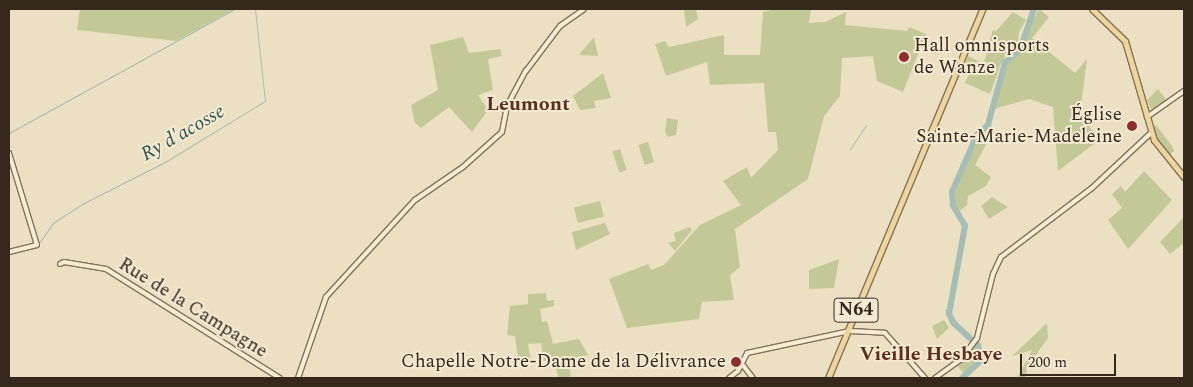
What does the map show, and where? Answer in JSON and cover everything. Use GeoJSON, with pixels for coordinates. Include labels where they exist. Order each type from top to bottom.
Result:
{"type":"FeatureCollection","features":[{"type":"Feature","properties":{"kind":"main road","name":"N64"},"geometry":{"type":"LineString","coordinates":[[828,378],[982,9]]}},
{"type":"Feature","properties":{"kind":"main road"},"geometry":{"type":"LineString","coordinates":[[1092,9],[1127,46],[1154,140],[1184,177]]}},
{"type":"Feature","properties":{"kind":"street"},"geometry":{"type":"LineString","coordinates":[[298,378],[326,297],[409,206],[463,167],[502,132],[507,106],[526,71],[560,26],[584,9]]}},
{"type":"Feature","properties":{"kind":"street"},"geometry":{"type":"LineString","coordinates":[[1147,117],[1184,91]]}},
{"type":"Feature","properties":{"kind":"street"},"geometry":{"type":"LineString","coordinates":[[935,378],[960,360],[977,338],[993,274],[1001,257],[1092,188],[1152,132]]}},
{"type":"Feature","properties":{"kind":"street"},"geometry":{"type":"LineString","coordinates":[[1145,137],[1154,140]]}},
{"type":"Feature","properties":{"kind":"street"},"geometry":{"type":"LineString","coordinates":[[9,153],[37,245],[9,252]]}},
{"type":"Feature","properties":{"kind":"street","name":"Rue de la Campagne"},"geometry":{"type":"LineString","coordinates":[[60,264],[64,262],[106,269],[280,378]]}},
{"type":"Feature","properties":{"kind":"street"},"geometry":{"type":"LineString","coordinates":[[729,378],[742,364],[747,353],[820,335],[847,332],[885,333],[925,378]]}},
{"type":"Feature","properties":{"kind":"street"},"geometry":{"type":"LineString","coordinates":[[742,364],[752,378]]}},
{"type":"Feature","properties":{"kind":"green space"},"geometry":{"type":"Polygon","coordinates":[[[80,9],[235,9],[176,41],[77,30],[80,9]]]}},
{"type":"Feature","properties":{"kind":"green space"},"geometry":{"type":"Polygon","coordinates":[[[684,9],[696,9],[698,19],[686,27],[684,9]]]}},
{"type":"Feature","properties":{"kind":"green space"},"geometry":{"type":"Polygon","coordinates":[[[777,9],[811,9],[809,23],[825,22],[846,12],[845,25],[907,31],[909,27],[926,34],[903,92],[877,81],[873,56],[842,58],[840,96],[824,116],[808,179],[735,229],[740,267],[730,275],[734,300],[702,302],[699,319],[627,328],[609,279],[648,264],[651,270],[664,265],[700,225],[741,205],[723,181],[747,167],[751,178],[778,150],[776,132],[768,132],[764,83],[710,85],[707,62],[666,76],[655,44],[665,41],[669,47],[724,35],[724,55],[760,55],[763,12],[777,9]]]}},
{"type":"Feature","properties":{"kind":"green space"},"geometry":{"type":"Polygon","coordinates":[[[1039,9],[1049,17],[1032,38],[1075,73],[1087,59],[1080,113],[1099,140],[1058,171],[1053,107],[1029,99],[994,109],[1007,64],[1024,50],[1029,27],[1039,9]]]}},
{"type":"Feature","properties":{"kind":"green space"},"geometry":{"type":"Polygon","coordinates":[[[1013,12],[1026,20],[1019,32],[1018,41],[1001,63],[990,94],[965,83],[970,72],[963,69],[968,56],[983,63],[987,54],[981,51],[984,44],[988,47],[993,30],[996,31],[1013,12]]]}},
{"type":"Feature","properties":{"kind":"green space"},"geometry":{"type":"Polygon","coordinates":[[[463,37],[469,53],[500,49],[502,56],[488,59],[493,90],[478,95],[488,110],[472,132],[449,107],[421,128],[415,123],[411,105],[438,90],[430,45],[463,37]]]}},
{"type":"Feature","properties":{"kind":"green space"},"geometry":{"type":"Polygon","coordinates":[[[594,37],[598,56],[579,55],[594,37]]]}},
{"type":"Feature","properties":{"kind":"green space"},"geometry":{"type":"Polygon","coordinates":[[[603,73],[611,98],[594,101],[596,108],[580,110],[573,96],[603,73]]]}},
{"type":"Feature","properties":{"kind":"green space"},"geometry":{"type":"Polygon","coordinates":[[[1158,89],[1167,101],[1152,111],[1147,100],[1158,89]]]}},
{"type":"Feature","properties":{"kind":"green space"},"geometry":{"type":"Polygon","coordinates":[[[667,118],[678,120],[676,135],[668,137],[665,132],[667,118]]]}},
{"type":"Feature","properties":{"kind":"green space"},"geometry":{"type":"Polygon","coordinates":[[[1156,125],[1174,151],[1168,156],[1158,140],[1153,127],[1156,125]]]}},
{"type":"Feature","properties":{"kind":"green space"},"geometry":{"type":"Polygon","coordinates":[[[988,127],[981,141],[987,143],[975,165],[991,177],[986,186],[968,196],[967,205],[960,211],[955,206],[955,192],[978,136],[988,127]]]}},
{"type":"Feature","properties":{"kind":"green space"},"geometry":{"type":"Polygon","coordinates":[[[648,142],[654,162],[645,165],[638,145],[648,142]]]}},
{"type":"Feature","properties":{"kind":"green space"},"geometry":{"type":"Polygon","coordinates":[[[620,149],[627,170],[619,172],[612,151],[620,149]]]}},
{"type":"Feature","properties":{"kind":"green space"},"geometry":{"type":"Polygon","coordinates":[[[1144,171],[1172,200],[1128,249],[1108,220],[1122,208],[1112,194],[1121,186],[1125,192],[1144,171]]]}},
{"type":"Feature","properties":{"kind":"green space"},"geometry":{"type":"Polygon","coordinates":[[[992,197],[1008,207],[989,219],[981,206],[992,197]]]}},
{"type":"Feature","properties":{"kind":"green space"},"geometry":{"type":"Polygon","coordinates":[[[600,201],[604,217],[578,223],[574,208],[600,201]]]}},
{"type":"Feature","properties":{"kind":"green space"},"geometry":{"type":"Polygon","coordinates":[[[1184,217],[1184,243],[1170,254],[1160,242],[1184,217]]]}},
{"type":"Feature","properties":{"kind":"green space"},"geometry":{"type":"Polygon","coordinates":[[[605,223],[610,234],[576,250],[572,232],[605,223]]]}},
{"type":"Feature","properties":{"kind":"green space"},"geometry":{"type":"Polygon","coordinates":[[[690,227],[692,230],[675,251],[668,243],[676,241],[674,233],[690,227]]]}},
{"type":"Feature","properties":{"kind":"green space"},"geometry":{"type":"Polygon","coordinates":[[[839,259],[834,288],[809,289],[809,270],[839,259]]]}},
{"type":"Feature","properties":{"kind":"green space"},"geometry":{"type":"Polygon","coordinates":[[[546,293],[547,301],[554,300],[554,306],[540,309],[542,322],[547,321],[553,344],[579,339],[588,355],[568,359],[571,378],[558,378],[555,360],[544,361],[541,343],[528,344],[531,362],[519,364],[515,336],[507,335],[510,306],[528,304],[528,294],[546,293]]]}},
{"type":"Feature","properties":{"kind":"green space"},"geometry":{"type":"Polygon","coordinates":[[[944,320],[949,328],[937,339],[932,326],[944,320]]]}},
{"type":"Feature","properties":{"kind":"green space"},"geometry":{"type":"Polygon","coordinates":[[[1047,323],[1048,338],[1027,367],[1026,378],[1017,378],[1032,350],[1012,356],[1047,323]]]}},
{"type":"Feature","properties":{"kind":"green space"},"geometry":{"type":"Polygon","coordinates":[[[975,345],[979,353],[977,362],[964,374],[957,365],[975,345]]]}},
{"type":"Feature","properties":{"kind":"waterway"},"geometry":{"type":"LineString","coordinates":[[9,133],[235,9]]}},
{"type":"Feature","properties":{"kind":"waterway","name":"Ry d'acosse"},"geometry":{"type":"LineString","coordinates":[[40,242],[53,223],[82,204],[165,162],[265,101],[255,9]]}},
{"type":"Feature","properties":{"kind":"waterway"},"geometry":{"type":"LineString","coordinates":[[962,378],[980,362],[980,352],[978,346],[954,324],[949,314],[965,226],[953,206],[952,192],[977,135],[988,125],[1005,63],[1020,50],[1034,9]]}},
{"type":"Feature","properties":{"kind":"waterway"},"geometry":{"type":"LineString","coordinates":[[850,149],[866,125]]}},
{"type":"Feature","properties":{"kind":"waterway"},"geometry":{"type":"LineString","coordinates":[[945,310],[949,309]]}},
{"type":"Feature","properties":{"kind":"place","name":"Hall omnisports de Wanze"},"geometry":{"type":"Point","coordinates":[904,57]}},
{"type":"Feature","properties":{"kind":"place","name":"Église Sainte-Marie-Madeleine"},"geometry":{"type":"Point","coordinates":[1132,126]}},
{"type":"Feature","properties":{"kind":"place","name":"Chapelle Notre-Dame de la Délivrance"},"geometry":{"type":"Point","coordinates":[736,362]}},
{"type":"Feature","properties":{"kind":"district","name":"Leumont"},"geometry":{"type":"Point","coordinates":[528,104]}},
{"type":"Feature","properties":{"kind":"district","name":"Vieille Hesbaye"},"geometry":{"type":"Point","coordinates":[931,354]}}]}
